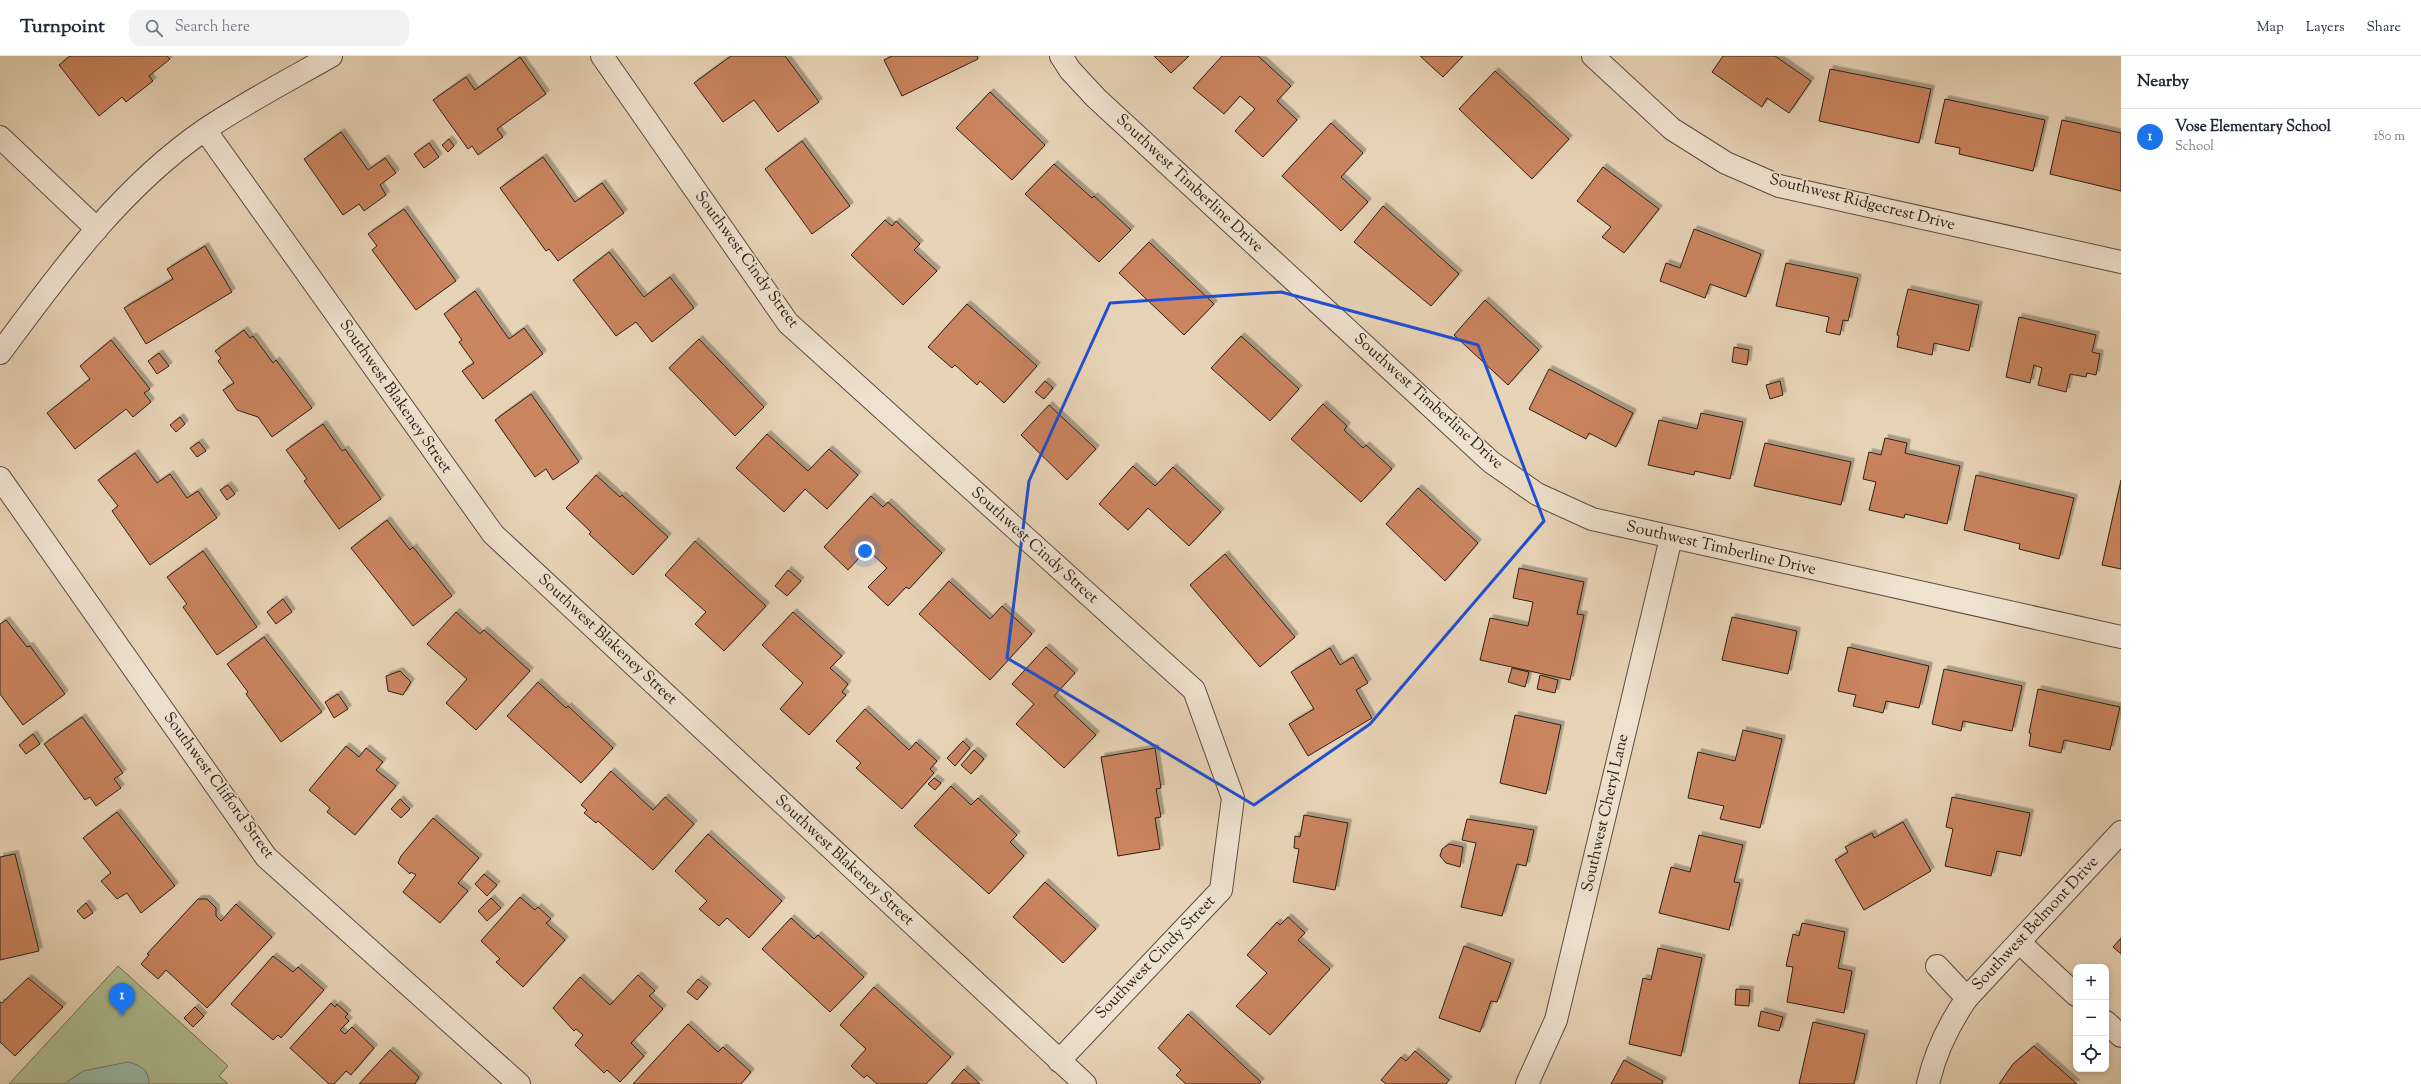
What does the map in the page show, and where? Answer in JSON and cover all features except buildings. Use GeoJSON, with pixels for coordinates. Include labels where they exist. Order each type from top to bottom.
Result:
{"type":"FeatureCollection","features":[{"type":"Feature","properties":{"kind":"street"},"geometry":{"type":"LineString","coordinates":[[0,353],[62,269],[147,176],[205,130],[331,56]]}},
{"type":"Feature","properties":{"kind":"street","name":"Southwest Cindy Street"},"geometry":{"type":"LineString","coordinates":[[602,56],[788,323],[1194,690],[1233,798],[1221,890],[1059,1061]]}},
{"type":"Feature","properties":{"kind":"street","name":"Southwest Timberline Drive"},"geometry":{"type":"LineString","coordinates":[[1061,56],[1070,70],[1096,98],[1491,462],[1537,494],[1592,519],[1671,538],[2121,637]]}},
{"type":"Feature","properties":{"kind":"street","name":"Southwest Ridgecrest Drive"},"geometry":{"type":"LineString","coordinates":[[1593,56],[1672,129],[1726,163],[1779,186],[2121,262]]}},
{"type":"Feature","properties":{"kind":"street","name":"Southwest Blakeney Street"},"geometry":{"type":"LineString","coordinates":[[205,130],[493,534],[1085,1084]]}},
{"type":"Feature","properties":{"kind":"street"},"geometry":{"type":"LineString","coordinates":[[0,137],[97,229]]}},
{"type":"Feature","properties":{"kind":"street","name":"Southwest Clifford Street"},"geometry":{"type":"LineString","coordinates":[[0,478],[266,857],[519,1084]]}},
{"type":"Feature","properties":{"kind":"street","name":"Southwest Cheryl Lane"},"geometry":{"type":"LineString","coordinates":[[1527,1084],[1556,1020],[1671,538]]}},
{"type":"Feature","properties":{"kind":"street","name":"Southwest Belmont Drive"},"geometry":{"type":"LineString","coordinates":[[1928,1084],[1939,1050],[1953,1019],[1967,998],[2020,943],[2121,832]]}},
{"type":"Feature","properties":{"kind":"street"},"geometry":{"type":"LineString","coordinates":[[2020,943],[2073,991]]}},
{"type":"Feature","properties":{"kind":"street","name":"Southwest Belmont Drive"},"geometry":{"type":"LineString","coordinates":[[1937,966],[1967,998]]}},
{"type":"Feature","properties":{"kind":"street"},"geometry":{"type":"LineString","coordinates":[[2109,1025],[2121,1036]]}},
{"type":"Feature","properties":{"kind":"highlighted area"},"geometry":{"type":"Polygon","coordinates":[[[1281,292],[1478,345],[1544,521],[1370,724],[1254,805],[1007,658],[1029,481],[1110,303],[1281,292]]]}},
{"type":"Feature","properties":{"kind":"shaded area"},"geometry":{"type":"Polygon","coordinates":[[[118,966],[228,1066],[219,1076],[228,1084],[9,1084],[118,966]]]}},
{"type":"Feature","properties":{"kind":"shaded area"},"geometry":{"type":"Polygon","coordinates":[[[128,1062],[137,1065],[146,1072],[149,1079],[149,1084],[64,1084],[83,1071],[128,1062]]]}},
{"type":"Feature","properties":{"kind":"place","name":"Vose Elementary School"},"geometry":{"type":"Point","coordinates":[122,1016]}}]}
